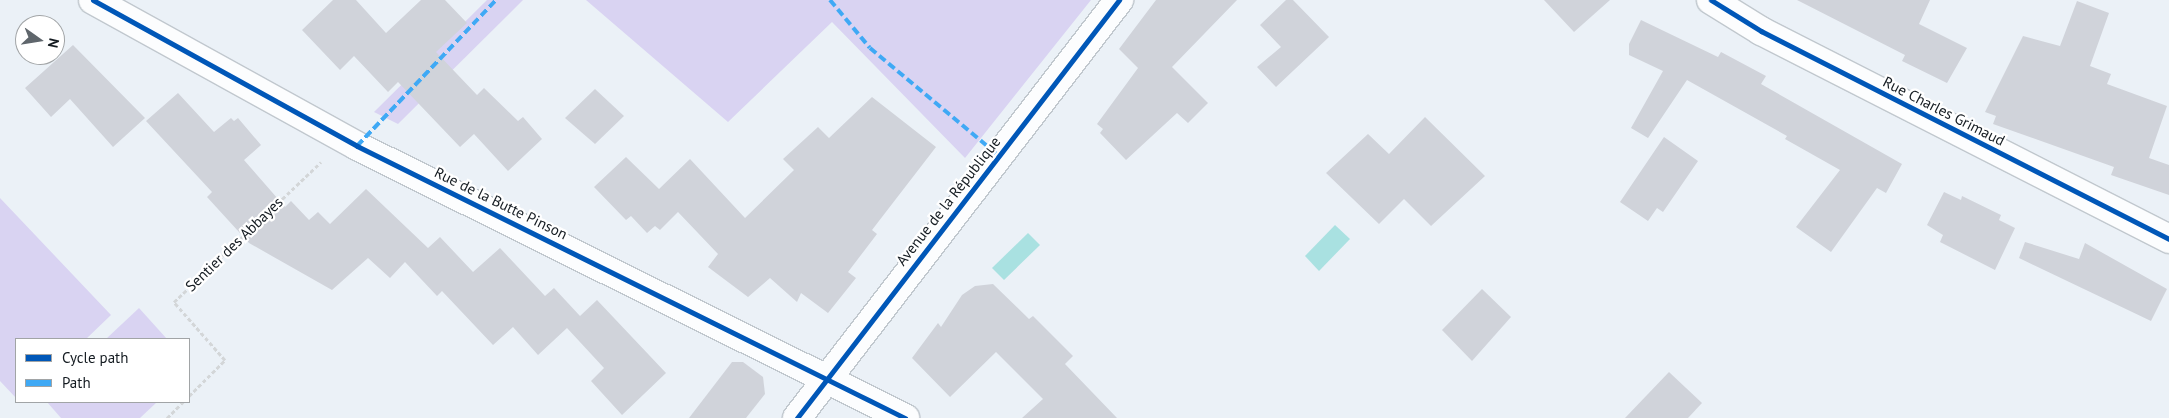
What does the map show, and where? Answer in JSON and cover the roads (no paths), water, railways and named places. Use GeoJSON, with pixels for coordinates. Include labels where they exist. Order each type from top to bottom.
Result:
{"type":"FeatureCollection","features":[{"type":"Feature","properties":{"kind":"street","name":"Rue de la Butte Pinson"},"geometry":{"type":"LineString","coordinates":[[93,0],[343,138],[905,418]]}},
{"type":"Feature","properties":{"kind":"street","name":"Avenue de la République"},"geometry":{"type":"LineString","coordinates":[[798,418],[1118,0]]}},
{"type":"Feature","properties":{"kind":"street","name":"Rue Charles Grimaud"},"geometry":{"type":"LineString","coordinates":[[1711,0],[1761,31],[2169,239]]}},
{"type":"Feature","properties":{"kind":"water"},"geometry":{"type":"Polygon","coordinates":[[[1335,225],[1350,239],[1319,271],[1305,256],[1335,225]]]}},
{"type":"Feature","properties":{"kind":"water"},"geometry":{"type":"Polygon","coordinates":[[[1028,233],[1040,245],[1004,280],[992,268],[1028,233]]]}}]}
